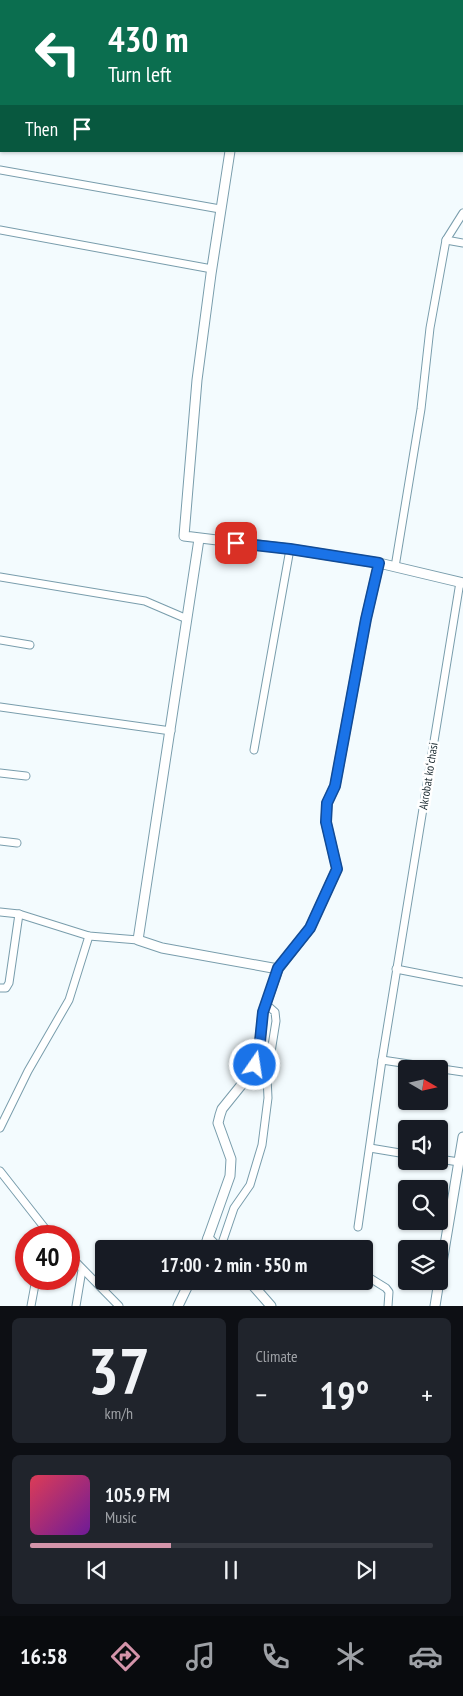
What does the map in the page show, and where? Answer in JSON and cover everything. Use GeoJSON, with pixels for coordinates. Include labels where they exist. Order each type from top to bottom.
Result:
{"type":"FeatureCollection","features":[{"type":"Feature","properties":{"kind":"street"},"geometry":{"type":"LineString","coordinates":[[230,152],[220,209],[197,380],[184,536],[290,549],[379,563],[462,582]]}},
{"type":"Feature","properties":{"kind":"street"},"geometry":{"type":"LineString","coordinates":[[0,170],[220,209]]}},
{"type":"Feature","properties":{"kind":"street"},"geometry":{"type":"LineString","coordinates":[[395,567],[420,414],[430,328],[446,240],[463,213]]}},
{"type":"Feature","properties":{"kind":"street"},"geometry":{"type":"LineString","coordinates":[[0,230],[212,268]]}},
{"type":"Feature","properties":{"kind":"street"},"geometry":{"type":"LineString","coordinates":[[446,240],[463,242]]}},
{"type":"Feature","properties":{"kind":"street"},"geometry":{"type":"LineString","coordinates":[[138,940],[199,539]]}},
{"type":"Feature","properties":{"kind":"street"},"geometry":{"type":"LineString","coordinates":[[254,750],[290,549]]}},
{"type":"Feature","properties":{"kind":"street"},"geometry":{"type":"LineString","coordinates":[[208,1238],[232,1167],[218,1123],[222,1109],[248,1078],[255,1065],[259,1051],[263,1012],[278,968],[310,928],[337,869],[326,822],[327,803],[335,786],[366,619],[379,563]]}},
{"type":"Feature","properties":{"kind":"street"},"geometry":{"type":"LineString","coordinates":[[0,576],[145,601],[187,619]]}},
{"type":"Feature","properties":{"kind":"street","name":"Akrobat koʻchasi"},"geometry":{"type":"LineString","coordinates":[[358,1227],[396,969],[462,582]]}},
{"type":"Feature","properties":{"kind":"street"},"geometry":{"type":"LineString","coordinates":[[0,640],[30,645]]}},
{"type":"Feature","properties":{"kind":"street"},"geometry":{"type":"LineString","coordinates":[[0,707],[171,732]]}},
{"type":"Feature","properties":{"kind":"street"},"geometry":{"type":"LineString","coordinates":[[0,773],[26,776]]}},
{"type":"Feature","properties":{"kind":"street"},"geometry":{"type":"LineString","coordinates":[[0,841],[17,843]]}},
{"type":"Feature","properties":{"kind":"street"},"geometry":{"type":"LineString","coordinates":[[0,912],[19,914],[88,936],[138,940],[162,948],[278,968]]}},
{"type":"Feature","properties":{"kind":"street"},"geometry":{"type":"LineString","coordinates":[[0,988],[6,988],[9,983],[19,914]]}},
{"type":"Feature","properties":{"kind":"street"},"geometry":{"type":"LineString","coordinates":[[0,1128],[28,1071],[70,1000],[88,936]]}},
{"type":"Feature","properties":{"kind":"street"},"geometry":{"type":"LineString","coordinates":[[396,969],[463,982]]}},
{"type":"Feature","properties":{"kind":"street"},"geometry":{"type":"LineString","coordinates":[[223,1240],[234,1208],[250,1185],[258,1164],[262,1145],[268,1098],[267,1077],[276,1021],[275,1012],[266,1004]]}},
{"type":"Feature","properties":{"kind":"street"},"geometry":{"type":"LineString","coordinates":[[382,1060],[463,1072]]}},
{"type":"Feature","properties":{"kind":"street"},"geometry":{"type":"LineString","coordinates":[[448,1240],[459,1188],[459,1162],[463,1137]]}},
{"type":"Feature","properties":{"kind":"street"},"geometry":{"type":"LineString","coordinates":[[370,1148],[398,1153]]}},
{"type":"Feature","properties":{"kind":"street"},"geometry":{"type":"LineString","coordinates":[[448,1160],[459,1162]]}},
{"type":"Feature","properties":{"kind":"street"},"geometry":{"type":"LineString","coordinates":[[0,1171],[38,1225]]}},
{"type":"Feature","properties":{"kind":"street"},"geometry":{"type":"LineString","coordinates":[[80,1268],[120,1306]]}},
{"type":"Feature","properties":{"kind":"street"},"geometry":{"type":"LineString","coordinates":[[76,1306],[82,1270]]}},
{"type":"Feature","properties":{"kind":"street"},"geometry":{"type":"LineString","coordinates":[[373,1280],[389,1292],[388,1306]]}},
{"type":"Feature","properties":{"kind":"street"},"geometry":{"type":"LineString","coordinates":[[32,1306],[34,1290]]}},
{"type":"Feature","properties":{"kind":"street"},"geometry":{"type":"LineString","coordinates":[[178,1306],[186,1290]]}},
{"type":"Feature","properties":{"kind":"street"},"geometry":{"type":"LineString","coordinates":[[257,1290],[271,1306]]}},
{"type":"Feature","properties":{"kind":"street"},"geometry":{"type":"LineString","coordinates":[[434,1306],[437,1290]]}},
{"type":"Feature","properties":{"kind":"route"},"geometry":{"type":"LineString","coordinates":[[236,543],[290,549],[379,563],[366,619],[335,786],[327,803],[326,822],[337,869],[310,928],[278,968],[263,1012],[259,1051],[255,1065]]}}]}
